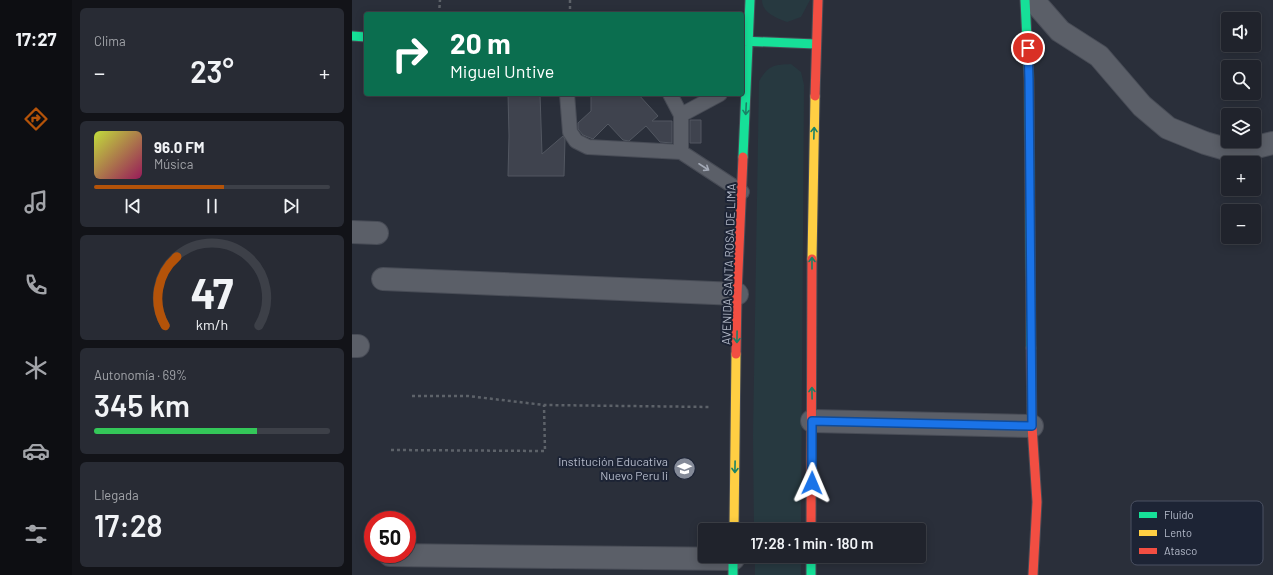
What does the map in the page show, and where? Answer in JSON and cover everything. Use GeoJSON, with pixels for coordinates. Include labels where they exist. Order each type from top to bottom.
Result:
{"type":"FeatureCollection","features":[{"type":"Feature","properties":{"kind":"main road","name":"AVENIDA SANTA ROSA DE LIMA"},"geometry":{"type":"LineString","coordinates":[[734,523],[737,294],[742,192],[746,41],[750,0]]}},
{"type":"Feature","properties":{"kind":"main road"},"geometry":{"type":"LineString","coordinates":[[811,523],[812,193],[818,0]]}},
{"type":"Feature","properties":{"kind":"main road"},"geometry":{"type":"LineString","coordinates":[[1025,0],[1029,80],[1032,426],[1037,502],[1033,575]]}},
{"type":"Feature","properties":{"kind":"main road"},"geometry":{"type":"LineString","coordinates":[[352,36],[364,37]]}},
{"type":"Feature","properties":{"kind":"main road"},"geometry":{"type":"LineString","coordinates":[[746,41],[816,44]]}},
{"type":"Feature","properties":{"kind":"main road"},"geometry":{"type":"LineString","coordinates":[[811,563],[811,575]]}},
{"type":"Feature","properties":{"kind":"street"},"geometry":{"type":"LineString","coordinates":[[1033,0],[1060,31],[1099,56],[1142,106],[1168,128],[1205,143],[1236,152],[1273,143]]}},
{"type":"Feature","properties":{"kind":"street"},"geometry":{"type":"LineString","coordinates":[[352,232],[377,232]]}},
{"type":"Feature","properties":{"kind":"street"},"geometry":{"type":"LineString","coordinates":[[384,279],[737,294]]}},
{"type":"Feature","properties":{"kind":"street"},"geometry":{"type":"LineString","coordinates":[[812,421],[1032,426]]}},
{"type":"Feature","properties":{"kind":"street"},"geometry":{"type":"LineString","coordinates":[[416,556],[698,562]]}},
{"type":"Feature","properties":{"kind":"lane"},"geometry":{"type":"LineString","coordinates":[[567,96],[570,132],[576,141],[588,147],[682,152],[742,192]]}},
{"type":"Feature","properties":{"kind":"lane"},"geometry":{"type":"LineString","coordinates":[[671,96],[681,115],[682,152]]}},
{"type":"Feature","properties":{"kind":"lane"},"geometry":{"type":"LineString","coordinates":[[681,115],[716,96]]}},
{"type":"Feature","properties":{"kind":"path"},"geometry":{"type":"LineString","coordinates":[[439,12],[440,0]]}},
{"type":"Feature","properties":{"kind":"path"},"geometry":{"type":"LineString","coordinates":[[570,0],[570,12]]}},
{"type":"Feature","properties":{"kind":"path"},"geometry":{"type":"LineString","coordinates":[[412,396],[468,396],[544,405],[735,408]]}},
{"type":"Feature","properties":{"kind":"path"},"geometry":{"type":"LineString","coordinates":[[391,450],[545,451],[544,405]]}},
{"type":"Feature","properties":{"kind":"shaded area"},"geometry":{"type":"Polygon","coordinates":[[[762,0],[810,0],[801,17],[787,22],[767,12],[764,8],[762,0]]]}},
{"type":"Feature","properties":{"kind":"shaded area"},"geometry":{"type":"Polygon","coordinates":[[[791,64],[801,72],[804,85],[801,523],[754,523],[753,436],[759,81],[769,69],[780,65],[791,64]]]}},
{"type":"Feature","properties":{"kind":"shaded area"},"geometry":{"type":"Polygon","coordinates":[[[755,563],[801,563],[801,575],[755,575],[755,563]]]}},
{"type":"Feature","properties":{"kind":"building"},"geometry":{"type":"Polygon","coordinates":[[[508,96],[540,96],[542,154],[563,136],[565,139],[564,176],[508,176],[508,96]]]}},
{"type":"Feature","properties":{"kind":"building"},"geometry":{"type":"Polygon","coordinates":[[[591,96],[640,96],[658,116],[652,121],[672,121],[672,143],[660,142],[646,126],[629,141],[623,140],[608,124],[593,139],[583,135],[578,129],[578,123],[591,111],[591,96]]]}},
{"type":"Feature","properties":{"kind":"building"},"geometry":{"type":"Polygon","coordinates":[[[690,120],[701,120],[701,143],[690,143],[690,120]]]}},
{"type":"Feature","properties":{"kind":"traffic: fast"},"geometry":{"type":"LineString","coordinates":[[743,157],[750,0]]}},
{"type":"Feature","properties":{"kind":"traffic: fast"},"geometry":{"type":"LineString","coordinates":[[1025,0],[1029,80],[1031,348]]}},
{"type":"Feature","properties":{"kind":"traffic: fast"},"geometry":{"type":"LineString","coordinates":[[352,36],[364,37]]}},
{"type":"Feature","properties":{"kind":"traffic: fast"},"geometry":{"type":"LineString","coordinates":[[744,41],[816,44]]}},
{"type":"Feature","properties":{"kind":"traffic: fast"},"geometry":{"type":"LineString","coordinates":[[733,563],[733,575]]}},
{"type":"Feature","properties":{"kind":"traffic: fast"},"geometry":{"type":"LineString","coordinates":[[811,563],[811,575]]}},
{"type":"Feature","properties":{"kind":"traffic: slow"},"geometry":{"type":"LineString","coordinates":[[812,259],[815,96]]}},
{"type":"Feature","properties":{"kind":"traffic: slow"},"geometry":{"type":"LineString","coordinates":[[734,523],[736,354]]}},
{"type":"Feature","properties":{"kind":"traffic: jam"},"geometry":{"type":"LineString","coordinates":[[815,96],[818,0]]}},
{"type":"Feature","properties":{"kind":"traffic: jam"},"geometry":{"type":"LineString","coordinates":[[736,354],[743,157]]}},
{"type":"Feature","properties":{"kind":"traffic: jam"},"geometry":{"type":"LineString","coordinates":[[811,523],[812,259]]}},
{"type":"Feature","properties":{"kind":"traffic: jam"},"geometry":{"type":"LineString","coordinates":[[1031,348],[1032,426],[1037,502],[1033,575]]}},
{"type":"Feature","properties":{"kind":"place","name":"Institución Educativa Nuevo Peru Ii"},"geometry":{"type":"Point","coordinates":[684,468]}},
{"type":"Feature","properties":{"kind":"route"},"geometry":{"type":"LineString","coordinates":[[812,483],[812,421],[1032,426],[1028,48]]}}]}
